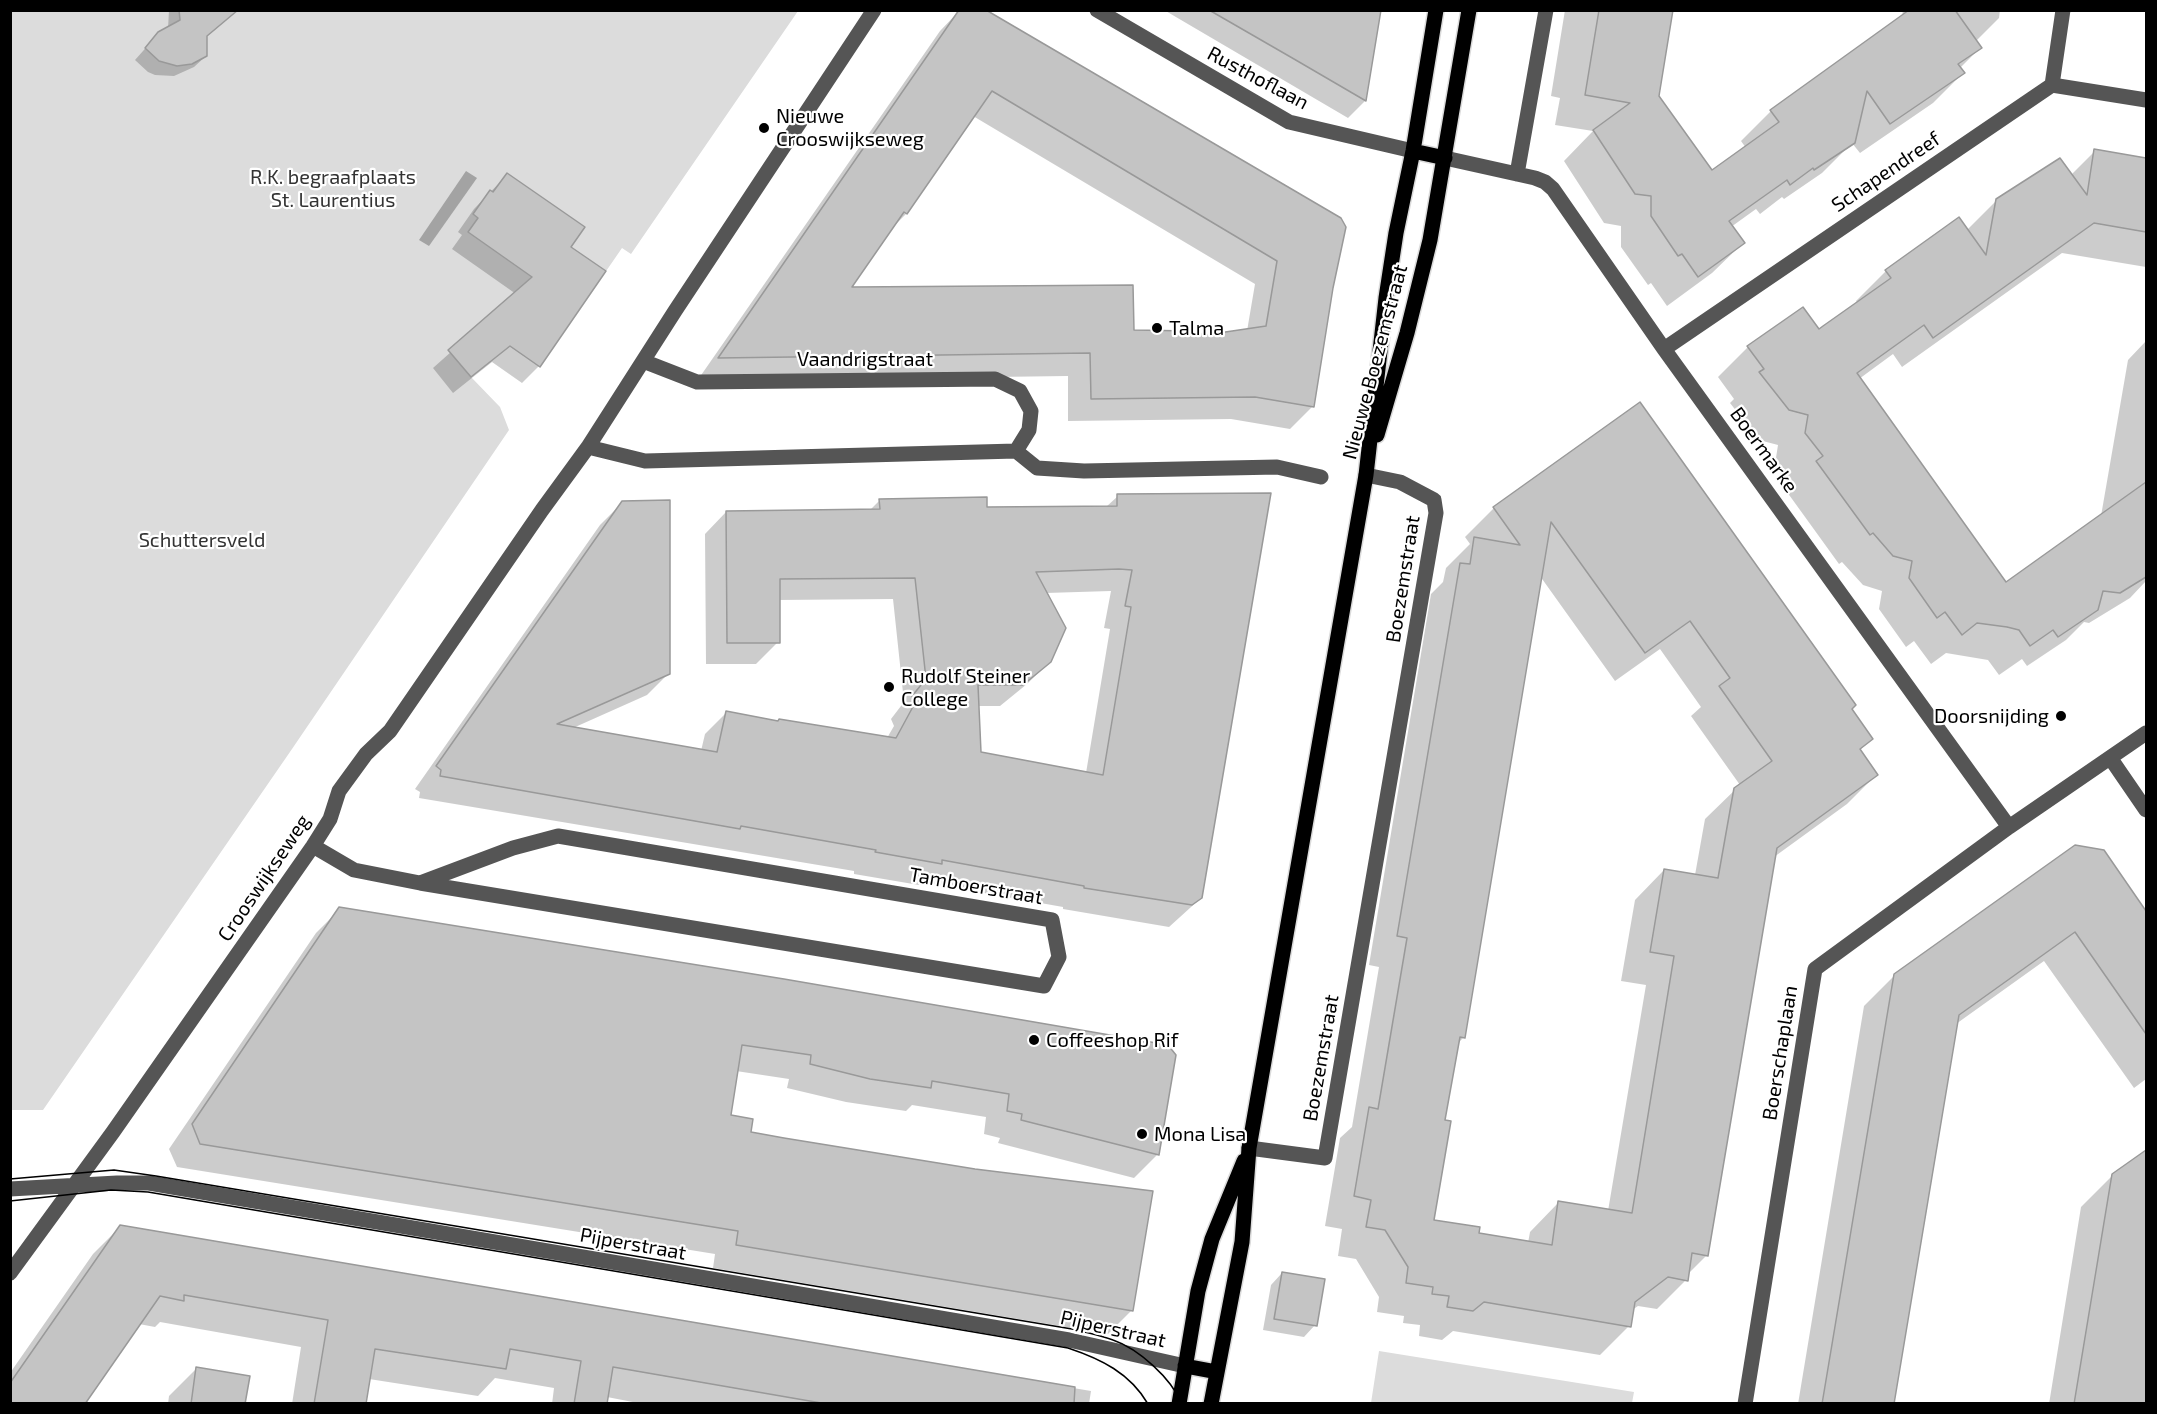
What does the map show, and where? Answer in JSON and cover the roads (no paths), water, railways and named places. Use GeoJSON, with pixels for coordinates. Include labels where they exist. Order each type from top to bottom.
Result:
{"type":"FeatureCollection","features":[{"type":"Feature","properties":{"kind":"main road","name":"Nieuwe Boezemstraat"},"geometry":{"type":"LineString","coordinates":[[1366,475],[1386,298],[1436,10]]}},
{"type":"Feature","properties":{"kind":"main road","name":"Nieuwe Boezemstraat"},"geometry":{"type":"LineString","coordinates":[[1366,475],[1407,333],[1430,240],[1469,10]]}},
{"type":"Feature","properties":{"kind":"main road"},"geometry":{"type":"LineString","coordinates":[[1413,151],[1445,158]]}},
{"type":"Feature","properties":{"kind":"main road"},"geometry":{"type":"LineString","coordinates":[[1211,1404],[1242,1242],[1250,1148],[1366,475]]}},
{"type":"Feature","properties":{"kind":"main road"},"geometry":{"type":"LineString","coordinates":[[1179,1404],[1198,1291],[1212,1239],[1250,1148]]}},
{"type":"Feature","properties":{"kind":"main road"},"geometry":{"type":"LineString","coordinates":[[1185,1366],[1217,1372]]}},
{"type":"Feature","properties":{"kind":"street"},"geometry":{"type":"LineString","coordinates":[[874,10],[588,447],[645,461],[1016,451],[1037,468],[1084,471],[1277,467],[1322,477]]}},
{"type":"Feature","properties":{"kind":"street","name":"Rusthoflaan"},"geometry":{"type":"LineString","coordinates":[[1097,10],[1289,122],[1413,151]]}},
{"type":"Feature","properties":{"kind":"street"},"geometry":{"type":"LineString","coordinates":[[1517,174],[1546,10]]}},
{"type":"Feature","properties":{"kind":"street"},"geometry":{"type":"LineString","coordinates":[[2064,10],[2052,85],[2146,100]]}},
{"type":"Feature","properties":{"kind":"street","name":"Schapendreef"},"geometry":{"type":"LineString","coordinates":[[1664,349],[2052,85]]}},
{"type":"Feature","properties":{"kind":"street","name":"Boermarke"},"geometry":{"type":"LineString","coordinates":[[1445,158],[1545,182],[1553,189],[1664,349],[2009,827]]}},
{"type":"Feature","properties":{"kind":"street","name":"Vaandrigstraat"},"geometry":{"type":"LineString","coordinates":[[643,361],[697,382],[995,379],[1020,391],[1031,411],[1029,430],[1016,451]]}},
{"type":"Feature","properties":{"kind":"street","name":"Crooswijkseweg"},"geometry":{"type":"LineString","coordinates":[[10,1273],[120,1122],[313,846],[330,819],[339,791],[366,754],[390,731],[588,447]]}},
{"type":"Feature","properties":{"kind":"street","name":"Boezemstraat"},"geometry":{"type":"LineString","coordinates":[[1250,1148],[1324,1158],[1434,525],[1436,513],[1434,500],[1400,482],[1366,475]]}},
{"type":"Feature","properties":{"kind":"street","name":"Boerschaplaan"},"geometry":{"type":"LineString","coordinates":[[1745,1404],[1815,969],[2009,827],[2146,733]]}},
{"type":"Feature","properties":{"kind":"street"},"geometry":{"type":"LineString","coordinates":[[2111,759],[2146,810]]}},
{"type":"Feature","properties":{"kind":"street","name":"Tamboerstraat"},"geometry":{"type":"LineString","coordinates":[[313,846],[354,870],[420,883],[1044,986],[1059,957],[1052,920],[558,836],[513,848],[420,883]]}},
{"type":"Feature","properties":{"kind":"street","name":"Pijperstraat"},"geometry":{"type":"LineString","coordinates":[[10,1189],[149,1183],[179,1187],[1069,1340],[1185,1366]]}},
{"type":"Feature","properties":{"kind":"tram line"},"geometry":{"type":"LineString","coordinates":[[10,1179],[114,1170],[1072,1329],[1108,1338],[1133,1350],[1162,1375],[1182,1404]]}},
{"type":"Feature","properties":{"kind":"tram line"},"geometry":{"type":"LineString","coordinates":[[10,1201],[111,1190],[148,1192],[1068,1348],[1114,1368],[1133,1384],[1148,1404]]}},
{"type":"Feature","properties":{"kind":"place","name":"Nieuwe Crooswijkseweg"},"geometry":{"type":"Point","coordinates":[764,128]}},
{"type":"Feature","properties":{"kind":"place","name":"Talma"},"geometry":{"type":"Point","coordinates":[1157,328]}},
{"type":"Feature","properties":{"kind":"place","name":"Rudolf Steiner College"},"geometry":{"type":"Point","coordinates":[889,687]}},
{"type":"Feature","properties":{"kind":"place","name":"Doorsnijding"},"geometry":{"type":"Point","coordinates":[2061,716]}},
{"type":"Feature","properties":{"kind":"place","name":"Coffeeshop Rif"},"geometry":{"type":"Point","coordinates":[1034,1040]}},
{"type":"Feature","properties":{"kind":"place","name":"Mona Lisa"},"geometry":{"type":"Point","coordinates":[1142,1134]}},
{"type":"Feature","properties":{"kind":"park label","name":"R.K. begraafplaats St. Laurentius"},"geometry":{"type":"Point","coordinates":[333,188]}},
{"type":"Feature","properties":{"kind":"park label","name":"Schuttersveld"},"geometry":{"type":"Point","coordinates":[202,540]}}]}
